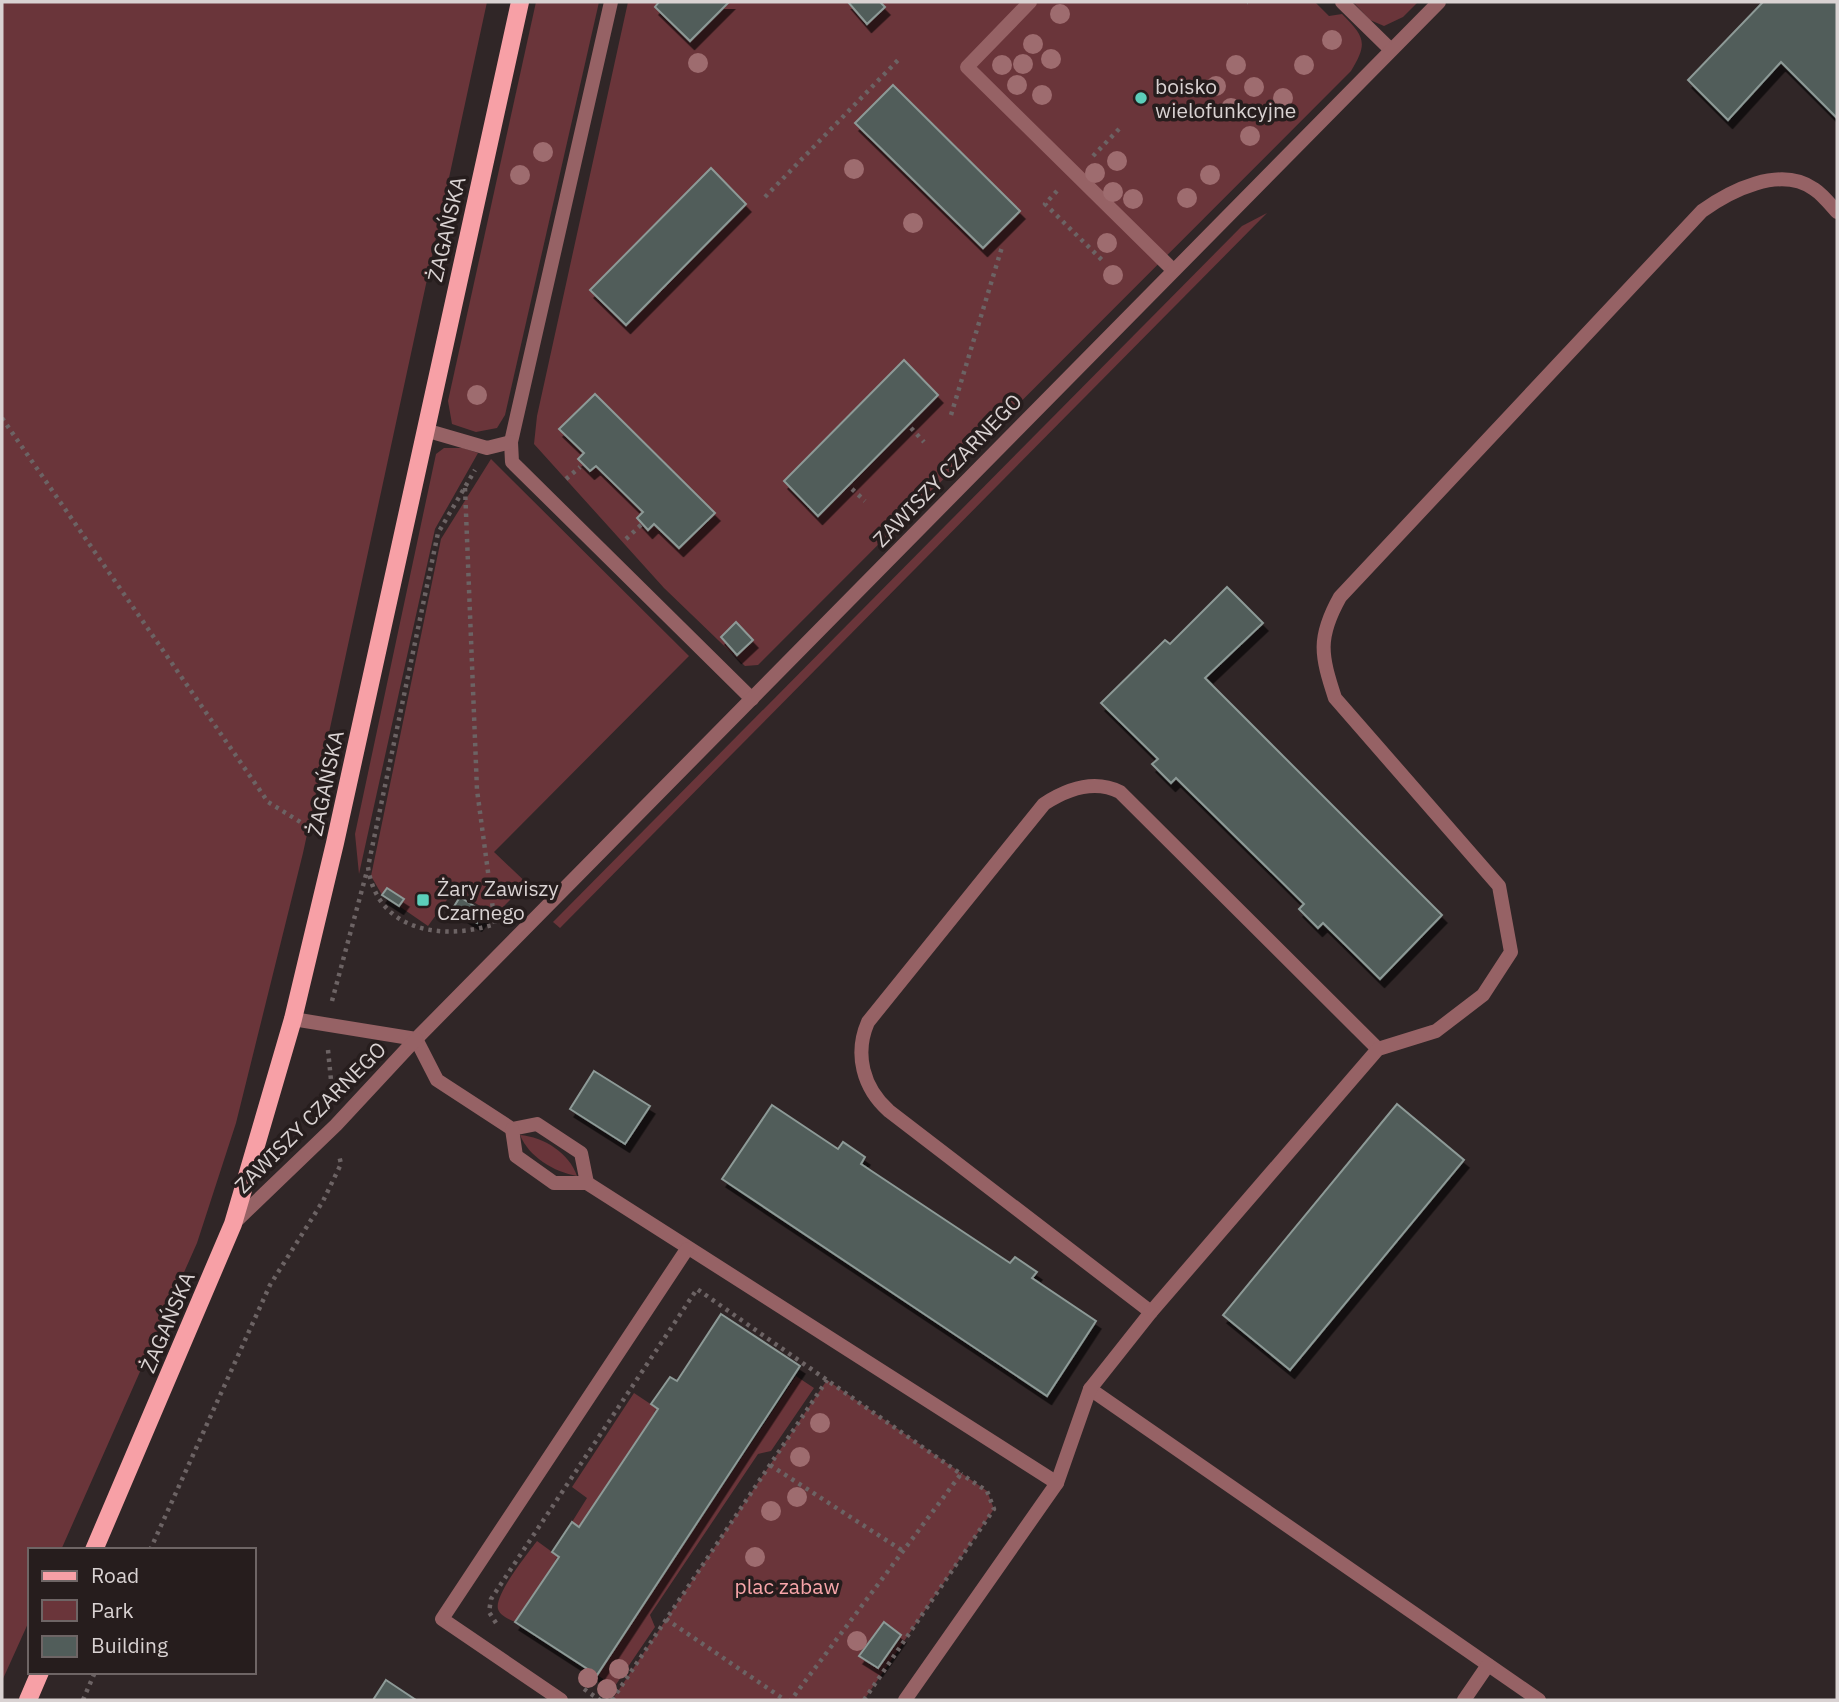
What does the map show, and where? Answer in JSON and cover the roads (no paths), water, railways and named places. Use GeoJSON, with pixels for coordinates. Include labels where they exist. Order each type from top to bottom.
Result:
{"type":"FeatureCollection","features":[{"type":"Feature","properties":{"kind":"main road","name":"ŻAGAŃSKA"},"geometry":{"type":"LineString","coordinates":[[95,1548],[233,1224],[293,1019],[335,843],[520,2]]}},
{"type":"Feature","properties":{"kind":"main road"},"geometry":{"type":"LineString","coordinates":[[28,1700],[39,1674]]}},
{"type":"Feature","properties":{"kind":"street"},"geometry":{"type":"LineString","coordinates":[[611,2],[510,442],[512,462],[752,699]]}},
{"type":"Feature","properties":{"kind":"street"},"geometry":{"type":"LineString","coordinates":[[1030,2],[968,67],[1173,270]]}},
{"type":"Feature","properties":{"kind":"street"},"geometry":{"type":"LineString","coordinates":[[1342,2],[1390,50]]}},
{"type":"Feature","properties":{"kind":"street","name":"ZAWISZY CZARNEGO"},"geometry":{"type":"LineString","coordinates":[[233,1224],[336,1125],[416,1039],[1438,2]]}},
{"type":"Feature","properties":{"kind":"street"},"geometry":{"type":"LineString","coordinates":[[905,1700],[1057,1483],[1090,1389],[1151,1312],[1378,1049],[1436,1031],[1483,995],[1511,952],[1499,886],[1335,698],[1324,663],[1324,625],[1340,597],[1702,211],[1741,188],[1770,181],[1789,181],[1813,188],[1837,212]]}},
{"type":"Feature","properties":{"kind":"street"},"geometry":{"type":"LineString","coordinates":[[425,430],[488,448],[510,442]]}},
{"type":"Feature","properties":{"kind":"street"},"geometry":{"type":"LineString","coordinates":[[1151,1312],[889,1111],[868,1087],[863,1071],[860,1045],[868,1022],[1044,804],[1058,795],[1091,786],[1111,788],[1119,792],[1378,1049]]}},
{"type":"Feature","properties":{"kind":"street","name":"ZAWISZY CZARNEGO"},"geometry":{"type":"LineString","coordinates":[[293,1019],[416,1039]]}},
{"type":"Feature","properties":{"kind":"street"},"geometry":{"type":"LineString","coordinates":[[416,1039],[438,1080],[512,1129],[537,1124],[581,1153],[587,1183]]}},
{"type":"Feature","properties":{"kind":"street"},"geometry":{"type":"LineString","coordinates":[[512,1129],[516,1156],[554,1183],[587,1183],[1057,1483]]}},
{"type":"Feature","properties":{"kind":"street"},"geometry":{"type":"LineString","coordinates":[[561,1700],[442,1619],[687,1249]]}},
{"type":"Feature","properties":{"kind":"street"},"geometry":{"type":"LineString","coordinates":[[1090,1389],[1539,1700]]}},
{"type":"Feature","properties":{"kind":"street"},"geometry":{"type":"LineString","coordinates":[[1464,1700],[1488,1665]]}},
{"type":"Feature","properties":{"kind":"place","name":"boisko wielofunkcyjne"},"geometry":{"type":"Point","coordinates":[1141,98]}},
{"type":"Feature","properties":{"kind":"place","name":"Żary Zawiszy Czarnego"},"geometry":{"type":"Point","coordinates":[423,900]}},
{"type":"Feature","properties":{"kind":"park label","name":"plac zabaw"},"geometry":{"type":"Point","coordinates":[787,1586]}}]}
